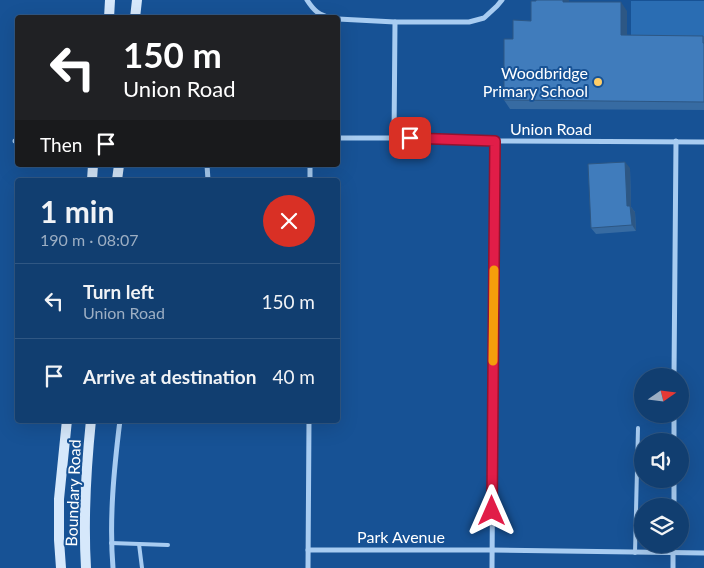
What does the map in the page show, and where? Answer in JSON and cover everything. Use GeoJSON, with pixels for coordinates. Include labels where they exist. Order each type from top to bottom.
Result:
{"type":"FeatureCollection","features":[{"type":"Feature","properties":{"kind":"main road"},"geometry":{"type":"LineString","coordinates":[[109,15],[110,0]]}},
{"type":"Feature","properties":{"kind":"main road"},"geometry":{"type":"LineString","coordinates":[[135,15],[137,0]]}},
{"type":"Feature","properties":{"kind":"main road","name":"Boundary Road"},"geometry":{"type":"LineString","coordinates":[[61,568],[58,499],[67,423]]}},
{"type":"Feature","properties":{"kind":"main road","name":"Boundary Road"},"geometry":{"type":"LineString","coordinates":[[86,568],[84,542],[85,505],[91,423]]}},
{"type":"Feature","properties":{"kind":"street"},"geometry":{"type":"LineString","coordinates":[[308,0],[312,8],[322,15]]}},
{"type":"Feature","properties":{"kind":"street"},"geometry":{"type":"LineString","coordinates":[[340,19],[395,22],[469,22],[484,18],[502,0]]}},
{"type":"Feature","properties":{"kind":"street"},"geometry":{"type":"LineString","coordinates":[[394,138],[395,22]]}},
{"type":"Feature","properties":{"kind":"street","name":"Union Road"},"geometry":{"type":"LineString","coordinates":[[340,138],[704,142]]}},
{"type":"Feature","properties":{"kind":"street"},"geometry":{"type":"LineString","coordinates":[[492,568],[495,141]]}},
{"type":"Feature","properties":{"kind":"street"},"geometry":{"type":"LineString","coordinates":[[674,368],[676,142]]}},
{"type":"Feature","properties":{"kind":"street"},"geometry":{"type":"LineString","coordinates":[[113,568],[111,544],[113,497],[120,423]]}},
{"type":"Feature","properties":{"kind":"street"},"geometry":{"type":"LineString","coordinates":[[308,568],[309,423]]}},
{"type":"Feature","properties":{"kind":"street","name":"Park Avenue"},"geometry":{"type":"LineString","coordinates":[[308,550],[634,552]]}},
{"type":"Feature","properties":{"kind":"street"},"geometry":{"type":"LineString","coordinates":[[673,553],[673,568]]}},
{"type":"Feature","properties":{"kind":"street","name":"Park Avenue"},"geometry":{"type":"LineString","coordinates":[[689,553],[704,553]]}},
{"type":"Feature","properties":{"kind":"lane"},"geometry":{"type":"LineString","coordinates":[[636,498],[638,428]]}},
{"type":"Feature","properties":{"kind":"lane"},"geometry":{"type":"LineString","coordinates":[[111,544],[168,545]]}},
{"type":"Feature","properties":{"kind":"lane"},"geometry":{"type":"LineString","coordinates":[[139,544],[142,568]]}},
{"type":"Feature","properties":{"kind":"shaded area"},"geometry":{"type":"Polygon","coordinates":[[[631,1],[704,1],[704,38],[631,38],[631,1]]]}},
{"type":"Feature","properties":{"kind":"building","name":"Woodbridge Primary School"},"geometry":{"type":"Polygon","coordinates":[[[531,1],[621,2],[621,35],[703,36],[704,102],[504,100],[504,39],[513,39],[513,20],[531,21],[531,1]]]}},
{"type":"Feature","properties":{"kind":"building"},"geometry":{"type":"Polygon","coordinates":[[[625,162],[627,206],[630,206],[632,225],[591,228],[588,164],[625,162]]]}},
{"type":"Feature","properties":{"kind":"slow traffic"},"geometry":{"type":"LineString","coordinates":[[493,361],[494,270]]}},
{"type":"Feature","properties":{"kind":"place","name":"Woodbridge Primary School"},"geometry":{"type":"Point","coordinates":[598,82]}},
{"type":"Feature","properties":{"kind":"route"},"geometry":{"type":"LineString","coordinates":[[410,138],[495,141],[492,511]]}}]}
